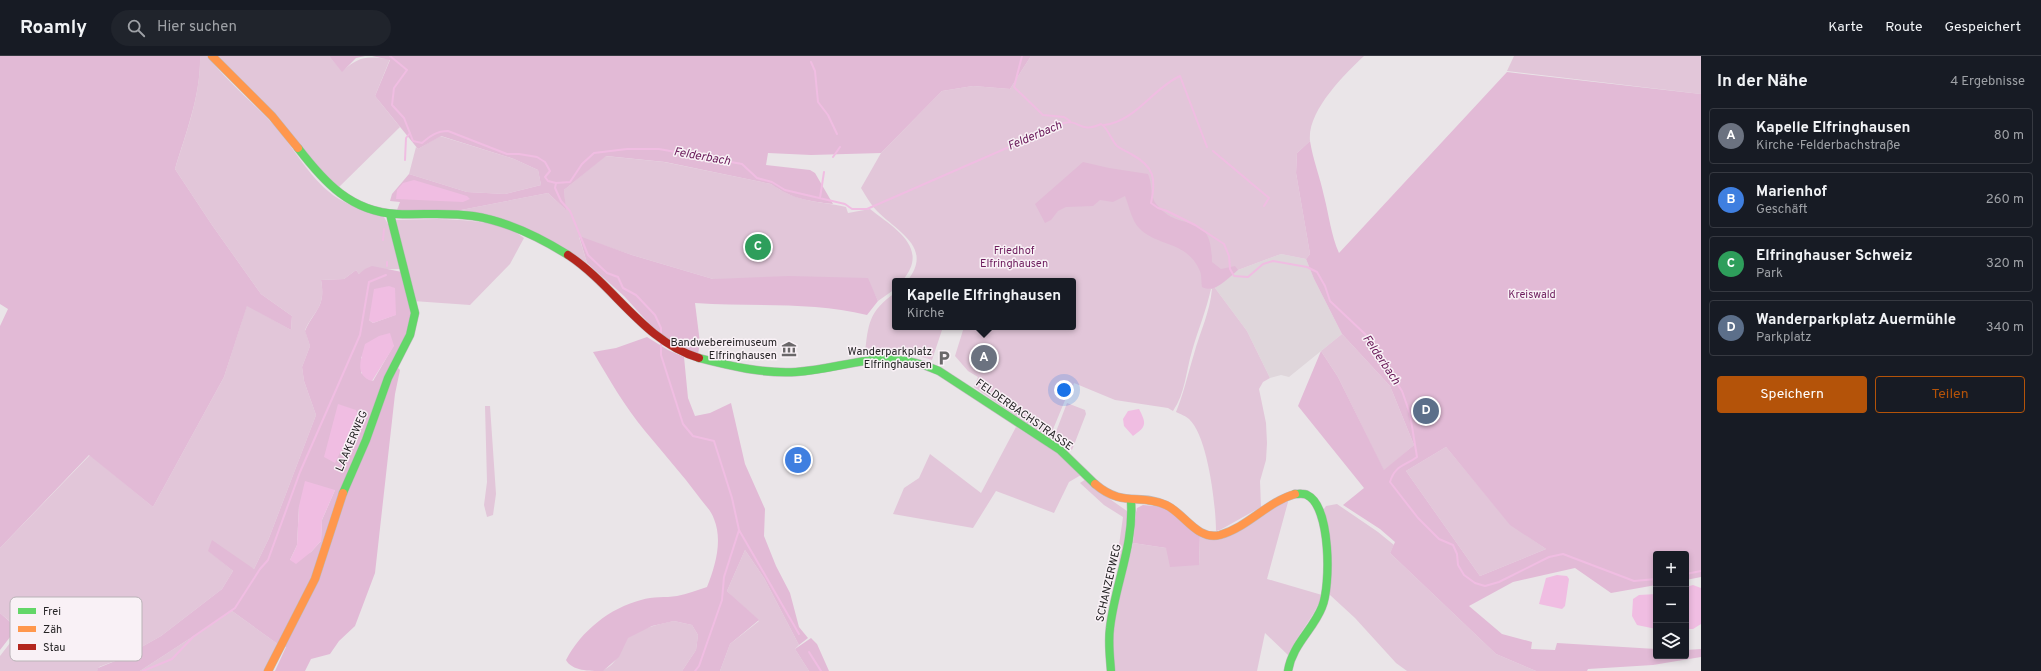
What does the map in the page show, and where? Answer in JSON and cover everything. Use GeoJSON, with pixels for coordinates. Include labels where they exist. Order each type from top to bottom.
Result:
{"type":"FeatureCollection","features":[{"type":"Feature","properties":{"kind":"street","name":"FELDERBACHSTRASSE"},"geometry":{"type":"LineString","coordinates":[[212,56],[227,74],[274,118],[322,180],[332,189],[357,204],[390,214],[439,213],[494,220],[548,243],[577,261],[601,281],[658,338],[673,348],[695,358],[791,372],[812,371],[882,359],[898,359],[924,364],[939,371],[1060,451],[1105,493],[1118,499],[1166,506],[1203,533],[1214,536],[1228,531],[1287,496],[1304,493],[1313,498],[1319,506],[1323,524],[1328,584],[1323,608],[1302,638],[1288,671]]}},
{"type":"Feature","properties":{"kind":"street","name":"LAAKERWEG"},"geometry":{"type":"LineString","coordinates":[[268,671],[315,579],[347,482],[366,440],[388,378],[410,335],[415,314],[390,214]]}},
{"type":"Feature","properties":{"kind":"street","name":"SCHANZERWEG"},"geometry":{"type":"LineString","coordinates":[[1110,671],[1109,641],[1111,621],[1130,545],[1133,524],[1131,501]]}},
{"type":"Feature","properties":{"kind":"shaded area"},"geometry":{"type":"Polygon","coordinates":[[[414,180],[467,196],[470,199],[463,202],[396,199],[397,190],[403,183],[414,180]]]}},
{"type":"Feature","properties":{"kind":"shaded area"},"geometry":{"type":"Polygon","coordinates":[[[1281,254],[1306,259],[1314,279],[1342,334],[1289,377],[1281,375],[1270,378],[1247,331],[1215,288],[1238,270],[1281,254]]]}},
{"type":"Feature","properties":{"kind":"shaded area"},"geometry":{"type":"Polygon","coordinates":[[[389,286],[395,288],[396,315],[373,323],[369,320],[374,289],[389,286]]]}},
{"type":"Feature","properties":{"kind":"shaded area"},"geometry":{"type":"Polygon","coordinates":[[[390,333],[394,346],[372,381],[363,375],[360,366],[365,344],[379,336],[390,333]]]}},
{"type":"Feature","properties":{"kind":"shaded area"},"geometry":{"type":"Polygon","coordinates":[[[338,404],[356,410],[360,421],[340,452],[335,463],[324,457],[338,404]]]}},
{"type":"Feature","properties":{"kind":"shaded area"},"geometry":{"type":"Polygon","coordinates":[[[1139,409],[1144,425],[1141,430],[1133,436],[1124,426],[1123,419],[1128,411],[1139,409]]]}},
{"type":"Feature","properties":{"kind":"shaded area"},"geometry":{"type":"Polygon","coordinates":[[[305,481],[335,490],[322,520],[321,541],[311,552],[296,564],[290,560],[297,545],[299,506],[305,481]]]}},
{"type":"Feature","properties":{"kind":"shaded area"},"geometry":{"type":"Polygon","coordinates":[[[1557,575],[1567,576],[1569,579],[1565,606],[1562,609],[1539,604],[1546,578],[1557,575]]]}},
{"type":"Feature","properties":{"kind":"shaded area"},"geometry":{"type":"Polygon","coordinates":[[[1693,585],[1701,588],[1701,624],[1693,629],[1689,629],[1689,586],[1693,585]]]}},
{"type":"Feature","properties":{"kind":"shaded area"},"geometry":{"type":"Polygon","coordinates":[[[1653,594],[1653,628],[1637,625],[1632,616],[1633,599],[1639,595],[1653,594]]]}},
{"type":"Feature","properties":{"kind":"green space"},"geometry":{"type":"Polygon","coordinates":[[[0,56],[200,56],[200,71],[195,99],[175,169],[212,225],[261,294],[292,316],[291,330],[247,306],[224,377],[153,507],[89,455],[0,548],[0,326],[8,309],[0,304],[0,56]]]}},
{"type":"Feature","properties":{"kind":"green space"},"geometry":{"type":"Polygon","coordinates":[[[200,56],[207,56],[273,124],[311,174],[329,192],[350,204],[384,217],[389,226],[400,269],[369,270],[359,274],[356,270],[344,279],[321,280],[321,302],[305,330],[310,346],[302,367],[304,381],[316,415],[269,538],[254,569],[209,551],[233,571],[222,589],[161,636],[142,647],[142,597],[10,597],[10,622],[0,613],[0,548],[90,455],[153,507],[224,377],[247,305],[291,330],[292,316],[261,294],[212,225],[175,169],[188,128],[200,71],[200,56]]]}},
{"type":"Feature","properties":{"kind":"green space"},"geometry":{"type":"Polygon","coordinates":[[[218,56],[329,56],[342,71],[354,62],[363,58],[390,59],[375,96],[400,127],[338,188],[317,167],[273,112],[218,56]]]}},
{"type":"Feature","properties":{"kind":"green space"},"geometry":{"type":"Polygon","coordinates":[[[329,56],[365,56],[356,58],[342,72],[329,56]]]}},
{"type":"Feature","properties":{"kind":"green space"},"geometry":{"type":"Polygon","coordinates":[[[372,56],[1031,56],[1010,89],[973,86],[942,91],[881,153],[811,155],[768,153],[766,165],[810,170],[815,173],[833,204],[816,202],[793,196],[771,184],[665,162],[606,156],[564,190],[566,210],[548,193],[461,210],[397,210],[400,202],[390,201],[392,194],[409,174],[467,192],[505,194],[541,185],[538,170],[514,159],[441,136],[418,149],[375,96],[390,60],[372,56]]]}},
{"type":"Feature","properties":{"kind":"green space","name":"Friedhof Elfringhausen"},"geometry":{"type":"Polygon","coordinates":[[[1031,56],[1364,56],[1328,94],[1314,118],[1310,141],[1297,153],[1296,173],[1310,254],[1306,259],[1281,254],[1238,270],[1215,288],[1247,331],[1270,378],[1263,382],[1259,389],[1266,423],[1267,443],[1266,460],[1260,481],[1261,507],[1220,530],[1216,531],[1210,472],[1201,440],[1196,428],[1189,419],[1176,412],[1181,398],[1196,346],[1207,314],[1212,289],[1192,351],[1183,390],[1173,411],[1168,408],[1115,400],[1074,383],[1071,394],[1068,393],[1049,439],[974,387],[978,377],[968,371],[955,356],[963,330],[1076,330],[1076,278],[909,278],[914,269],[917,259],[915,250],[903,234],[875,209],[861,188],[881,153],[942,91],[973,86],[1010,89],[1031,56]]]}},
{"type":"Feature","properties":{"kind":"green space"},"geometry":{"type":"Polygon","coordinates":[[[1514,56],[1701,56],[1701,94],[1507,71],[1514,56]]]}},
{"type":"Feature","properties":{"kind":"green space","name":"Kreiswald"},"geometry":{"type":"Polygon","coordinates":[[[1507,72],[1701,94],[1701,577],[1689,579],[1689,551],[1653,551],[1653,586],[1611,593],[1575,568],[1513,582],[1469,606],[1502,634],[1532,642],[1531,649],[1555,650],[1557,643],[1653,649],[1653,659],[1689,659],[1653,665],[1588,669],[1587,671],[1536,671],[1496,654],[1390,553],[1395,542],[1380,529],[1343,505],[1364,488],[1298,406],[1321,351],[1338,377],[1384,470],[1414,445],[1390,386],[1342,334],[1314,279],[1306,259],[1310,254],[1296,173],[1297,153],[1310,141],[1339,253],[1507,72]],[[1446,447],[1406,471],[1480,576],[1546,549],[1510,525],[1446,447]]]}},
{"type":"Feature","properties":{"kind":"green space"},"geometry":{"type":"Polygon","coordinates":[[[440,136],[514,159],[538,170],[541,185],[505,194],[467,192],[409,174],[416,147],[418,149],[440,136]]]}},
{"type":"Feature","properties":{"kind":"green space"},"geometry":{"type":"Polygon","coordinates":[[[605,156],[664,162],[771,184],[798,198],[846,207],[848,213],[870,209],[898,231],[906,240],[911,249],[913,258],[910,269],[904,278],[892,278],[892,291],[878,301],[867,278],[713,279],[632,255],[579,237],[587,263],[553,242],[519,225],[494,216],[461,210],[548,193],[565,209],[564,190],[605,156]]]}},
{"type":"Feature","properties":{"kind":"green space"},"geometry":{"type":"Polygon","coordinates":[[[1083,162],[1148,174],[1153,199],[1158,206],[1167,214],[1176,219],[1194,224],[1207,234],[1211,245],[1212,262],[1221,269],[1235,266],[1238,270],[1226,281],[1216,287],[1207,289],[1202,287],[1200,271],[1193,260],[1179,248],[1146,234],[1139,228],[1125,196],[1113,202],[1100,200],[1093,206],[1066,207],[1058,211],[1051,220],[1045,223],[1035,204],[1083,162]]]}},
{"type":"Feature","properties":{"kind":"green space"},"geometry":{"type":"Polygon","coordinates":[[[438,219],[483,222],[506,228],[516,232],[524,238],[510,264],[470,305],[413,301],[393,220],[438,219]]]}},
{"type":"Feature","properties":{"kind":"green space"},"geometry":{"type":"Polygon","coordinates":[[[579,236],[632,255],[713,279],[789,276],[868,278],[878,301],[867,315],[803,306],[695,303],[700,343],[698,354],[676,345],[654,329],[624,296],[587,263],[579,236]]]}},
{"type":"Feature","properties":{"kind":"green space"},"geometry":{"type":"Polygon","coordinates":[[[372,266],[402,272],[413,313],[398,368],[400,370],[395,394],[375,573],[355,626],[339,641],[330,654],[311,659],[305,671],[275,671],[286,647],[279,645],[232,611],[140,671],[97,671],[98,668],[115,661],[142,661],[142,647],[161,636],[222,589],[233,571],[208,551],[212,540],[254,569],[269,538],[316,415],[304,381],[302,367],[310,346],[305,331],[321,302],[321,280],[344,279],[356,270],[359,274],[372,266]],[[395,288],[369,320],[373,323],[395,315],[395,288]],[[394,345],[361,357],[361,373],[373,381],[394,345]],[[356,410],[335,463],[340,451],[352,437],[356,410]],[[335,490],[299,506],[297,545],[290,560],[311,552],[321,541],[322,520],[335,490]]]}},
{"type":"Feature","properties":{"kind":"green space"},"geometry":{"type":"Polygon","coordinates":[[[892,295],[892,330],[942,330],[932,360],[915,355],[899,353],[865,354],[867,334],[871,319],[886,300],[892,295]]]}},
{"type":"Feature","properties":{"kind":"green space"},"geometry":{"type":"Polygon","coordinates":[[[1342,334],[1390,386],[1414,445],[1384,471],[1338,377],[1321,351],[1342,334]]]}},
{"type":"Feature","properties":{"kind":"green space"},"geometry":{"type":"Polygon","coordinates":[[[647,337],[668,350],[684,357],[688,398],[695,416],[710,413],[731,403],[745,464],[765,509],[764,536],[776,566],[790,593],[799,627],[808,638],[799,645],[764,578],[745,550],[727,591],[759,620],[730,644],[720,671],[682,671],[696,650],[698,635],[692,625],[674,621],[652,626],[628,638],[619,657],[603,671],[577,668],[569,664],[566,660],[572,649],[588,630],[608,615],[629,604],[646,599],[677,596],[707,587],[713,571],[717,554],[718,536],[717,527],[711,513],[631,412],[593,352],[616,348],[647,337]]]}},
{"type":"Feature","properties":{"kind":"green space"},"geometry":{"type":"Polygon","coordinates":[[[1067,403],[1085,410],[1086,414],[1072,450],[1054,437],[1067,403]]]}},
{"type":"Feature","properties":{"kind":"green space"},"geometry":{"type":"Polygon","coordinates":[[[485,406],[490,406],[496,494],[493,515],[487,517],[484,505],[487,482],[485,406]]]}},
{"type":"Feature","properties":{"kind":"green space"},"geometry":{"type":"Polygon","coordinates":[[[1016,427],[1058,453],[1081,475],[1069,482],[1054,513],[996,491],[973,528],[893,514],[904,488],[919,478],[930,454],[981,493],[1016,427]]]}},
{"type":"Feature","properties":{"kind":"green space"},"geometry":{"type":"Polygon","coordinates":[[[1446,447],[1510,524],[1546,549],[1480,576],[1406,471],[1446,447]]]}},
{"type":"Feature","properties":{"kind":"green space"},"geometry":{"type":"Polygon","coordinates":[[[1086,479],[1104,495],[1127,511],[1131,528],[1120,567],[1118,552],[1123,517],[1104,505],[1080,483],[1086,479]]]}},
{"type":"Feature","properties":{"kind":"green space"},"geometry":{"type":"Polygon","coordinates":[[[1287,498],[1288,502],[1267,579],[1322,595],[1315,611],[1288,655],[1265,633],[1257,671],[1113,671],[1111,645],[1117,607],[1133,543],[1166,548],[1199,565],[1200,534],[1213,538],[1287,498]]]}},
{"type":"Feature","properties":{"kind":"green space"},"geometry":{"type":"Polygon","coordinates":[[[1337,504],[1378,532],[1394,545],[1390,553],[1496,654],[1536,671],[1407,671],[1396,663],[1355,618],[1330,595],[1330,556],[1324,509],[1326,506],[1337,504]]]}},
{"type":"Feature","properties":{"kind":"green space"},"geometry":{"type":"Polygon","coordinates":[[[1143,505],[1165,507],[1200,534],[1199,565],[1170,567],[1166,548],[1133,543],[1137,508],[1143,505]]]}},
{"type":"Feature","properties":{"kind":"green space"},"geometry":{"type":"Polygon","coordinates":[[[745,550],[764,578],[799,645],[795,649],[809,671],[720,671],[730,644],[759,621],[727,591],[745,550]]]}},
{"type":"Feature","properties":{"kind":"green space"},"geometry":{"type":"Polygon","coordinates":[[[232,611],[279,645],[268,671],[140,671],[232,611]]]}},
{"type":"Feature","properties":{"kind":"green space"},"geometry":{"type":"Polygon","coordinates":[[[0,613],[10,622],[10,637],[0,650],[0,613]]]}},
{"type":"Feature","properties":{"kind":"green space"},"geometry":{"type":"Polygon","coordinates":[[[674,621],[692,625],[698,635],[696,650],[682,671],[601,671],[612,664],[618,656],[624,642],[631,635],[649,627],[674,621]]]}},
{"type":"Feature","properties":{"kind":"green space"},"geometry":{"type":"Polygon","coordinates":[[[811,638],[817,644],[829,671],[809,671],[795,649],[811,638]]]}},
{"type":"Feature","properties":{"kind":"green space"},"geometry":{"type":"Polygon","coordinates":[[[10,643],[10,661],[115,661],[99,667],[97,671],[0,671],[0,656],[10,643]]]}},
{"type":"Feature","properties":{"kind":"green space","name":"Kreiswald"},"geometry":{"type":"Polygon","coordinates":[[[1701,649],[1701,657],[1689,659],[1689,650],[1701,649]]]}},
{"type":"Feature","properties":{"kind":"waterway","name":"Felderbach"},"geometry":{"type":"LineString","coordinates":[[390,56],[407,70],[394,88],[392,105],[404,118],[413,141],[422,143],[434,134],[448,131],[507,154],[537,157],[545,162],[550,171],[545,177],[548,181],[556,183],[570,182],[582,164],[594,153],[627,149],[659,149],[742,164],[757,178],[772,182],[785,190],[845,204],[852,209],[867,209],[1064,123],[1069,122],[1088,128],[1101,124],[1106,128],[1117,146],[1139,159],[1149,169],[1153,180],[1153,195],[1151,203],[1158,208],[1195,225],[1224,244],[1229,256],[1230,269],[1234,276],[1248,277],[1263,264],[1273,261],[1307,267],[1317,272],[1325,286],[1330,301],[1365,334],[1402,391],[1410,414],[1417,457],[1401,466],[1392,476],[1390,482],[1418,518],[1439,539],[1453,545],[1457,554],[1458,565],[1464,575],[1475,583],[1485,586],[1499,582],[1549,557],[1563,554],[1634,581],[1653,579]]}},
{"type":"Feature","properties":{"kind":"waterway"},"geometry":{"type":"LineString","coordinates":[[1022,56],[1014,87],[1043,115],[1064,117],[1070,121]]}},
{"type":"Feature","properties":{"kind":"waterway"},"geometry":{"type":"LineString","coordinates":[[811,62],[815,71],[818,102],[828,115],[837,134]]}},
{"type":"Feature","properties":{"kind":"waterway"},"geometry":{"type":"LineString","coordinates":[[1104,125],[1115,123],[1125,118],[1170,81],[1180,76],[1207,147]]}},
{"type":"Feature","properties":{"kind":"waterway"},"geometry":{"type":"LineString","coordinates":[[405,160],[406,138],[410,133]]}},
{"type":"Feature","properties":{"kind":"waterway"},"geometry":{"type":"LineString","coordinates":[[833,157],[840,147]]}},
{"type":"Feature","properties":{"kind":"waterway"},"geometry":{"type":"LineString","coordinates":[[1213,151],[1269,198],[1264,206]]}},
{"type":"Feature","properties":{"kind":"waterway"},"geometry":{"type":"LineString","coordinates":[[820,198],[824,172]]}},
{"type":"Feature","properties":{"kind":"waterway"},"geometry":{"type":"LineString","coordinates":[[556,183],[555,188],[561,201],[570,211],[588,255],[607,273],[618,277],[623,288],[636,295],[655,315],[661,328],[661,337]]}},
{"type":"Feature","properties":{"kind":"waterway"},"geometry":{"type":"LineString","coordinates":[[383,240],[384,229]]}},
{"type":"Feature","properties":{"kind":"waterway"},"geometry":{"type":"LineString","coordinates":[[143,671],[172,659],[193,637],[235,608],[260,569],[268,560],[300,472],[360,335],[369,282],[386,275]]}},
{"type":"Feature","properties":{"kind":"waterway"},"geometry":{"type":"LineString","coordinates":[[661,343],[661,355],[683,424],[693,436],[714,441],[732,498],[739,530],[724,577],[722,600],[699,666],[695,671]]}},
{"type":"Feature","properties":{"kind":"waterway"},"geometry":{"type":"LineString","coordinates":[[739,530],[799,634]]}},
{"type":"Feature","properties":{"kind":"waterway","name":"Felderbach"},"geometry":{"type":"LineString","coordinates":[[1689,573],[1701,571]]}},
{"type":"Feature","properties":{"kind":"waterway"},"geometry":{"type":"LineString","coordinates":[[809,652],[821,671]]}},
{"type":"Feature","properties":{"kind":"traffic: fast"},"geometry":{"type":"LineString","coordinates":[[298,148],[318,172],[340,193],[366,208],[397,214],[454,214],[486,218],[522,231],[546,242],[568,255]]}},
{"type":"Feature","properties":{"kind":"traffic: fast"},"geometry":{"type":"LineString","coordinates":[[343,493],[366,440],[388,378],[410,335],[415,313],[390,214]]}},
{"type":"Feature","properties":{"kind":"traffic: fast"},"geometry":{"type":"LineString","coordinates":[[699,358],[747,369],[772,372],[816,370],[884,359],[901,360],[919,364],[939,371],[1060,450],[1095,484]]}},
{"type":"Feature","properties":{"kind":"traffic: fast"},"geometry":{"type":"LineString","coordinates":[[1288,671],[1290,662],[1298,645],[1322,607],[1325,597],[1328,565],[1325,530],[1321,514],[1315,502],[1307,495],[1295,494]]}},
{"type":"Feature","properties":{"kind":"traffic: fast"},"geometry":{"type":"LineString","coordinates":[[1111,671],[1109,644],[1110,628],[1112,612],[1130,534],[1131,501]]}},
{"type":"Feature","properties":{"kind":"traffic: slow"},"geometry":{"type":"LineString","coordinates":[[212,56],[272,116],[298,148]]}},
{"type":"Feature","properties":{"kind":"traffic: slow"},"geometry":{"type":"LineString","coordinates":[[1095,484],[1114,496],[1147,500],[1166,505],[1198,530],[1204,534],[1212,536],[1220,535],[1240,526],[1275,503],[1295,494]]}},
{"type":"Feature","properties":{"kind":"traffic: slow"},"geometry":{"type":"LineString","coordinates":[[268,671],[315,579],[343,493]]}},
{"type":"Feature","properties":{"kind":"traffic: jam"},"geometry":{"type":"LineString","coordinates":[[568,255],[585,268],[645,326],[679,350],[699,358]]}},
{"type":"Feature","properties":{"kind":"place","name":"Elfringhauser Schweiz"},"geometry":{"type":"Point","coordinates":[758,247]}},
{"type":"Feature","properties":{"kind":"place","name":"Bandwebereimuseum Elfringhausen"},"geometry":{"type":"Point","coordinates":[789,349]}},
{"type":"Feature","properties":{"kind":"place","name":"Wanderparkplatz Elfringhausen"},"geometry":{"type":"Point","coordinates":[944,358]}},
{"type":"Feature","properties":{"kind":"place","name":"Kapelle Elfringhausen"},"geometry":{"type":"Point","coordinates":[984,358]}},
{"type":"Feature","properties":{"kind":"place","name":"Wanderparkplatz Auermühle"},"geometry":{"type":"Point","coordinates":[1426,411]}},
{"type":"Feature","properties":{"kind":"place","name":"Marienhof"},"geometry":{"type":"Point","coordinates":[798,460]}}]}
